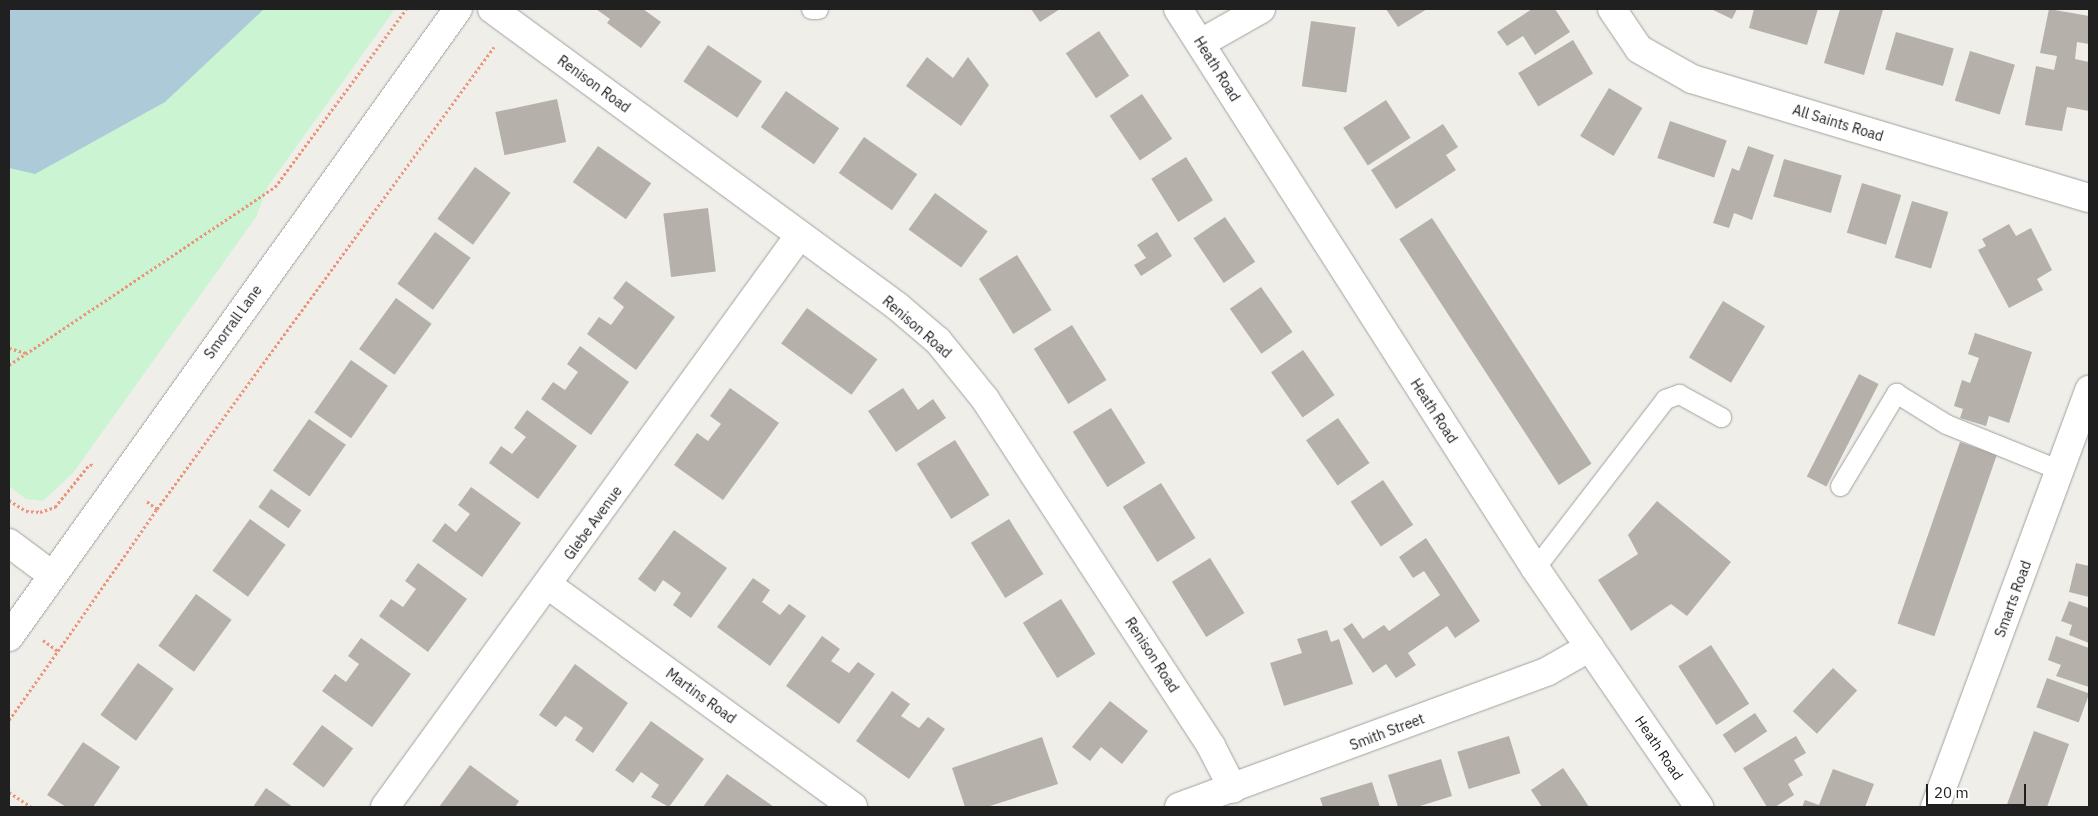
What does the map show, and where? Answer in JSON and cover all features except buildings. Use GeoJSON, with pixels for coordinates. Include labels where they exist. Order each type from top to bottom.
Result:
{"type":"FeatureCollection","features":[{"type":"Feature","properties":{"kind":"street","name":"Smorrall Lane"},"geometry":{"type":"LineString","coordinates":[[9,637],[458,9]]}},
{"type":"Feature","properties":{"kind":"street","name":"Heath Road"},"geometry":{"type":"LineString","coordinates":[[1178,9],[1535,568],[1699,807]]}},
{"type":"Feature","properties":{"kind":"street"},"geometry":{"type":"LineString","coordinates":[[1201,44],[1261,9]]}},
{"type":"Feature","properties":{"kind":"street","name":"All Saints Road"},"geometry":{"type":"LineString","coordinates":[[1612,9],[1638,49],[1692,79],[2089,198]]}},
{"type":"Feature","properties":{"kind":"street","name":"Renison Road"},"geometry":{"type":"LineString","coordinates":[[501,16],[897,306],[938,341],[963,369],[1211,746],[1233,789]]}},
{"type":"Feature","properties":{"kind":"street","name":"Glebe Avenue"},"geometry":{"type":"LineString","coordinates":[[385,807],[548,585],[799,236]]}},
{"type":"Feature","properties":{"kind":"street","name":"Smarts Road"},"geometry":{"type":"LineString","coordinates":[[1935,807],[2089,390]]}},
{"type":"Feature","properties":{"kind":"street"},"geometry":{"type":"LineString","coordinates":[[9,542],[52,575]]}},
{"type":"Feature","properties":{"kind":"street","name":"Martins Road"},"geometry":{"type":"LineString","coordinates":[[548,585],[853,807]]}},
{"type":"Feature","properties":{"kind":"street","name":"Smith Street"},"geometry":{"type":"LineString","coordinates":[[1179,807],[1233,789],[1548,671],[1590,647]]}},
{"type":"Feature","properties":{"kind":"lane"},"geometry":{"type":"LineString","coordinates":[[811,9],[818,9]]}},
{"type":"Feature","properties":{"kind":"lane"},"geometry":{"type":"LineString","coordinates":[[1840,486],[1896,393],[1946,424],[2060,470]]}},
{"type":"Feature","properties":{"kind":"lane"},"geometry":{"type":"LineString","coordinates":[[1535,568],[1665,399],[1679,394],[1721,417]]}},
{"type":"Feature","properties":{"kind":"path"},"geometry":{"type":"LineString","coordinates":[[9,365],[28,354],[274,186],[406,9]]}},
{"type":"Feature","properties":{"kind":"path"},"geometry":{"type":"LineString","coordinates":[[157,509],[501,16]]}},
{"type":"Feature","properties":{"kind":"path"},"geometry":{"type":"LineString","coordinates":[[9,348],[28,354]]}},
{"type":"Feature","properties":{"kind":"path"},"geometry":{"type":"LineString","coordinates":[[9,720],[58,650]]}},
{"type":"Feature","properties":{"kind":"path"},"geometry":{"type":"LineString","coordinates":[[9,792],[31,807]]}},
{"type":"Feature","properties":{"kind":"green space"},"geometry":{"type":"Polygon","coordinates":[[[9,9],[395,9],[268,186],[256,217],[73,473],[43,501],[26,499],[9,486],[9,9]]]}},
{"type":"Feature","properties":{"kind":"water"},"geometry":{"type":"Polygon","coordinates":[[[9,9],[264,9],[165,102],[35,174],[9,168],[9,9]]]}}]}
